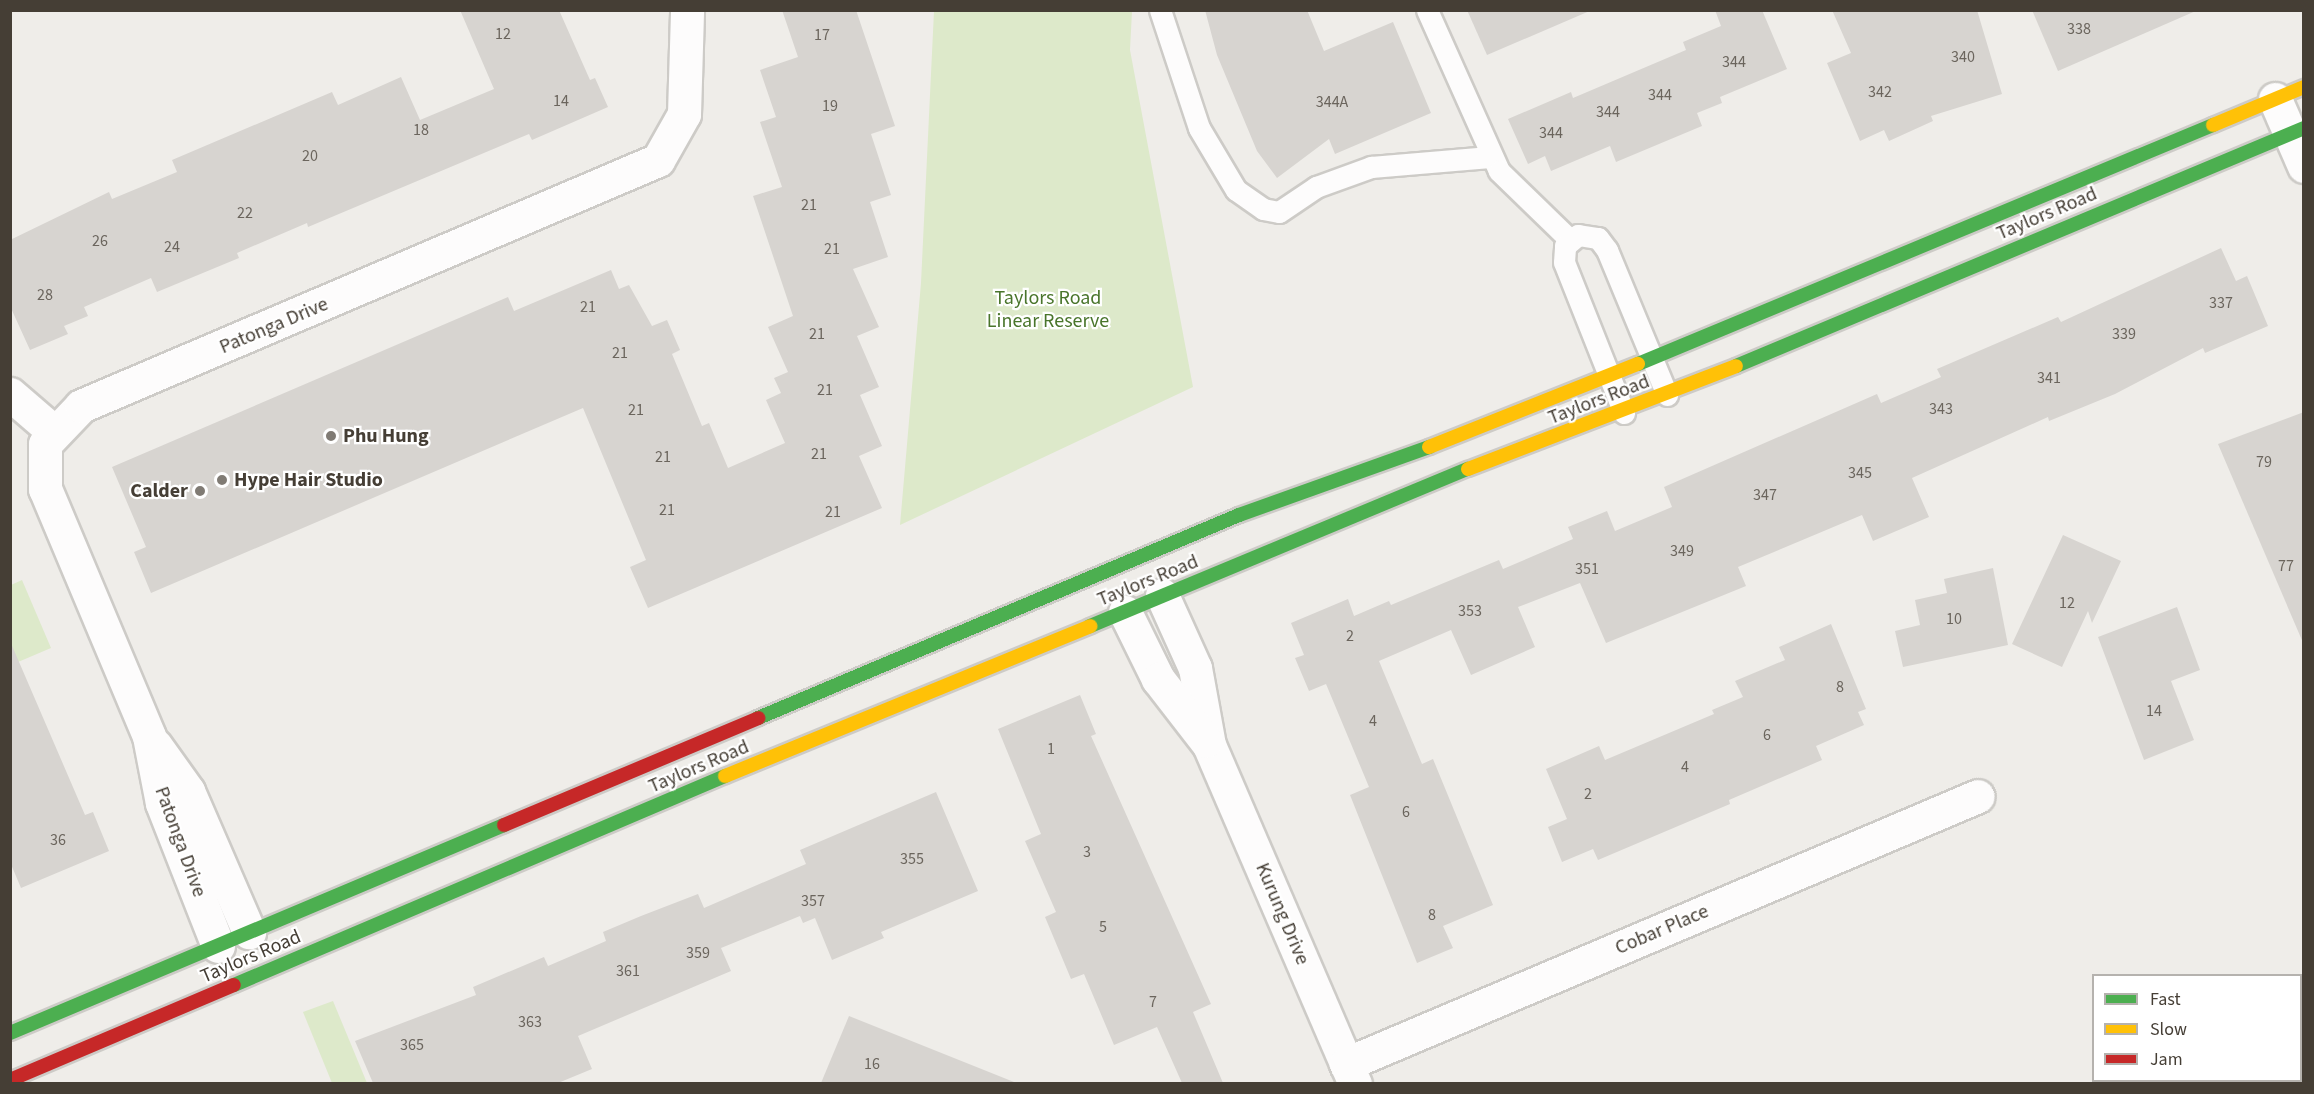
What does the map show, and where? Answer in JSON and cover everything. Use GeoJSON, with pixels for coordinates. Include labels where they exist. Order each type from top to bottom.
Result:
{"type":"FeatureCollection","features":[{"type":"Feature","properties":{"kind":"main road","name":"Taylors Road"},"geometry":{"type":"LineString","coordinates":[[10,1033],[237,949],[564,799],[1124,571],[1239,515],[1359,475],[1607,377],[2289,93]]}},
{"type":"Feature","properties":{"kind":"main road","name":"Taylors Road"},"geometry":{"type":"LineString","coordinates":[[10,1080],[248,980],[560,832],[1124,606],[1149,585],[1305,540],[1440,478],[1624,413],[2297,130]]}},
{"type":"Feature","properties":{"kind":"main road"},"geometry":{"type":"LineString","coordinates":[[1124,571],[1149,585]]}},
{"type":"Feature","properties":{"kind":"main road"},"geometry":{"type":"LineString","coordinates":[[560,832],[564,799]]}},
{"type":"Feature","properties":{"kind":"main road"},"geometry":{"type":"LineString","coordinates":[[534,812],[560,832]]}},
{"type":"Feature","properties":{"kind":"main road"},"geometry":{"type":"LineString","coordinates":[[237,949],[248,980]]}},
{"type":"Feature","properties":{"kind":"street","name":"Patonga Drive"},"geometry":{"type":"LineString","coordinates":[[237,949],[162,803],[149,736],[45,489],[42,461],[53,431],[81,406],[658,160],[684,114],[687,10]]}},
{"type":"Feature","properties":{"kind":"street"},"geometry":{"type":"LineString","coordinates":[[2289,93],[2304,166]]}},
{"type":"Feature","properties":{"kind":"street"},"geometry":{"type":"LineString","coordinates":[[10,394],[53,431]]}},
{"type":"Feature","properties":{"kind":"street","name":"Kurung Drive"},"geometry":{"type":"LineString","coordinates":[[1149,585],[1195,668],[1209,745],[1351,1074]]}},
{"type":"Feature","properties":{"kind":"street","name":"Kurung Drive"},"geometry":{"type":"LineString","coordinates":[[1124,606],[1158,679],[1209,745]]}},
{"type":"Feature","properties":{"kind":"street","name":"Cobar Place"},"geometry":{"type":"LineString","coordinates":[[1351,1074],[1978,796]]}},
{"type":"Feature","properties":{"kind":"lane"},"geometry":{"type":"LineString","coordinates":[[1160,10],[1199,128],[1236,190],[1263,209],[1279,212],[1316,187],[1371,167],[1490,157]]}},
{"type":"Feature","properties":{"kind":"lane"},"geometry":{"type":"LineString","coordinates":[[1426,10],[1490,157],[1506,181],[1570,240]]}},
{"type":"Feature","properties":{"kind":"lane"},"geometry":{"type":"LineString","coordinates":[[1624,413],[1607,377],[1564,262],[1562,254],[1570,240],[1587,234],[1598,238],[1607,250],[1667,395]]}},
{"type":"Feature","properties":{"kind":"green space","name":"Taylors Road Linear Reserve"},"geometry":{"type":"Polygon","coordinates":[[[934,11],[1132,11],[1130,50],[1193,387],[900,525],[921,283],[934,11]]]}},
{"type":"Feature","properties":{"kind":"green space"},"geometry":{"type":"Polygon","coordinates":[[[22,580],[51,648],[11,665],[11,585],[22,580]]]}},
{"type":"Feature","properties":{"kind":"green space"},"geometry":{"type":"Polygon","coordinates":[[[333,1001],[367,1083],[332,1083],[303,1012],[333,1001]]]}},
{"type":"Feature","properties":{"kind":"building"},"geometry":{"type":"Polygon","coordinates":[[[460,10],[559,10],[590,80],[595,78],[608,107],[532,140],[529,134],[308,227],[307,223],[237,253],[239,258],[157,292],[151,278],[84,307],[88,316],[64,326],[68,334],[30,350],[10,306],[10,240],[109,192],[112,199],[177,172],[172,160],[332,92],[338,105],[401,77],[420,120],[494,89],[460,10]]]}},
{"type":"Feature","properties":{"kind":"building"},"geometry":{"type":"Polygon","coordinates":[[[782,10],[856,10],[895,126],[871,134],[891,195],[870,202],[888,257],[853,269],[879,327],[857,336],[879,387],[860,395],[882,446],[859,456],[882,508],[648,608],[630,567],[646,560],[583,408],[151,593],[134,552],[146,547],[112,467],[508,297],[514,311],[611,270],[619,289],[629,285],[652,326],[667,320],[680,350],[672,354],[702,426],[709,423],[728,468],[785,443],[766,400],[781,393],[774,378],[788,372],[768,327],[793,316],[753,196],[782,187],[760,122],[776,117],[760,70],[798,57],[782,10]]]}},
{"type":"Feature","properties":{"kind":"building"},"geometry":{"type":"Polygon","coordinates":[[[1205,10],[1307,10],[1324,51],[1393,22],[1431,113],[1335,154],[1329,139],[1277,178],[1257,151],[1217,55],[1205,10]]]}},
{"type":"Feature","properties":{"kind":"building"},"geometry":{"type":"Polygon","coordinates":[[[1467,10],[1592,10],[1487,55],[1467,10]]]}},
{"type":"Feature","properties":{"kind":"building"},"geometry":{"type":"Polygon","coordinates":[[[1715,10],[1762,10],[1787,69],[1720,97],[1722,103],[1697,113],[1702,126],[1616,162],[1610,146],[1551,171],[1545,156],[1528,164],[1508,119],[1571,92],[1573,98],[1686,50],[1683,42],[1721,26],[1715,10]]]}},
{"type":"Feature","properties":{"kind":"building"},"geometry":{"type":"Polygon","coordinates":[[[1832,10],[1977,10],[2002,94],[1931,116],[1933,121],[1889,141],[1884,130],[1860,141],[1827,63],[1851,53],[1832,10]]]}},
{"type":"Feature","properties":{"kind":"building"},"geometry":{"type":"Polygon","coordinates":[[[2032,10],[2198,10],[2058,71],[2032,10]]]}},
{"type":"Feature","properties":{"kind":"building"},"geometry":{"type":"Polygon","coordinates":[[[2221,248],[2236,281],[2247,276],[2268,326],[2205,353],[2203,348],[2115,394],[2049,421],[2048,417],[1912,478],[1929,517],[1873,541],[1862,515],[1738,567],[1746,586],[1606,643],[1580,583],[1518,607],[1535,647],[1471,675],[1451,630],[1379,661],[1422,764],[1433,759],[1493,905],[1443,926],[1453,948],[1417,963],[1350,795],[1369,787],[1326,684],[1309,691],[1295,658],[1304,655],[1291,623],[1348,599],[1354,616],[1389,601],[1391,605],[1499,560],[1503,569],[1573,539],[1568,527],[1607,511],[1615,531],[1672,507],[1664,487],[1877,394],[1881,403],[1941,377],[1937,369],[2058,317],[2061,322],[2221,248]]]}},
{"type":"Feature","properties":{"kind":"building"},"geometry":{"type":"Polygon","coordinates":[[[2304,412],[2304,645],[2218,444],[2304,412]]]}},
{"type":"Feature","properties":{"kind":"building"},"geometry":{"type":"Polygon","coordinates":[[[2063,535],[2121,561],[2092,623],[2088,611],[2062,667],[2012,644],[2063,535]]]}},
{"type":"Feature","properties":{"kind":"building"},"geometry":{"type":"Polygon","coordinates":[[[1993,568],[2008,645],[1903,667],[1895,631],[1920,625],[1915,600],[1947,593],[1944,579],[1993,568]]]}},
{"type":"Feature","properties":{"kind":"building"},"geometry":{"type":"Polygon","coordinates":[[[2177,607],[2200,670],[2171,681],[2194,740],[2144,760],[2098,637],[2177,607]]]}},
{"type":"Feature","properties":{"kind":"building"},"geometry":{"type":"Polygon","coordinates":[[[1831,624],[1866,709],[1858,712],[1864,725],[1816,746],[1822,760],[1729,800],[1730,804],[1598,860],[1593,849],[1562,862],[1548,827],[1567,819],[1546,769],[1599,746],[1605,760],[1714,714],[1712,710],[1743,697],[1735,681],[1785,660],[1779,647],[1831,624]]]}},
{"type":"Feature","properties":{"kind":"building"},"geometry":{"type":"Polygon","coordinates":[[[10,641],[85,815],[93,812],[109,851],[21,888],[10,862],[10,641]]]}},
{"type":"Feature","properties":{"kind":"building"},"geometry":{"type":"Polygon","coordinates":[[[1080,695],[1096,734],[1091,736],[1211,1004],[1193,1012],[1223,1083],[1182,1083],[1157,1027],[1114,1045],[1084,974],[1071,979],[1045,917],[1056,912],[1025,841],[1041,834],[998,729],[1080,695]]]}},
{"type":"Feature","properties":{"kind":"building"},"geometry":{"type":"Polygon","coordinates":[[[936,792],[978,891],[881,932],[884,938],[832,960],[815,918],[803,923],[800,916],[721,948],[731,971],[578,1036],[592,1069],[558,1083],[373,1083],[355,1041],[476,995],[473,987],[544,957],[548,966],[606,941],[603,932],[698,894],[704,908],[806,864],[800,850],[936,792]]]}},
{"type":"Feature","properties":{"kind":"building"},"geometry":{"type":"Polygon","coordinates":[[[849,1016],[1014,1082],[821,1083],[849,1016]]]}},
{"type":"Feature","properties":{"kind":"traffic: fast"},"geometry":{"type":"LineString","coordinates":[[1638,364],[2213,125]]}},
{"type":"Feature","properties":{"kind":"traffic: fast"},"geometry":{"type":"LineString","coordinates":[[1736,366],[2304,128]]}},
{"type":"Feature","properties":{"kind":"traffic: fast"},"geometry":{"type":"LineString","coordinates":[[758,718],[1239,515],[1429,447]]}},
{"type":"Feature","properties":{"kind":"traffic: fast"},"geometry":{"type":"LineString","coordinates":[[1090,626],[1468,469]]}},
{"type":"Feature","properties":{"kind":"traffic: fast"},"geometry":{"type":"LineString","coordinates":[[234,985],[725,776]]}},
{"type":"Feature","properties":{"kind":"traffic: fast"},"geometry":{"type":"LineString","coordinates":[[10,1033],[504,825]]}},
{"type":"Feature","properties":{"kind":"traffic: slow"},"geometry":{"type":"LineString","coordinates":[[2213,125],[2304,87]]}},
{"type":"Feature","properties":{"kind":"traffic: slow"},"geometry":{"type":"LineString","coordinates":[[1429,447],[1638,364]]}},
{"type":"Feature","properties":{"kind":"traffic: slow"},"geometry":{"type":"LineString","coordinates":[[1468,469],[1736,366]]}},
{"type":"Feature","properties":{"kind":"traffic: slow"},"geometry":{"type":"LineString","coordinates":[[725,776],[1090,626]]}},
{"type":"Feature","properties":{"kind":"traffic: jam"},"geometry":{"type":"LineString","coordinates":[[504,825],[758,718]]}},
{"type":"Feature","properties":{"kind":"traffic: jam"},"geometry":{"type":"LineString","coordinates":[[10,1080],[234,985]]}},
{"type":"Feature","properties":{"kind":"place","name":"Phu Hung"},"geometry":{"type":"Point","coordinates":[331,436]}},
{"type":"Feature","properties":{"kind":"place","name":"Hype Hair Studio"},"geometry":{"type":"Point","coordinates":[222,480]}},
{"type":"Feature","properties":{"kind":"place","name":"Calder"},"geometry":{"type":"Point","coordinates":[200,491]}}]}
